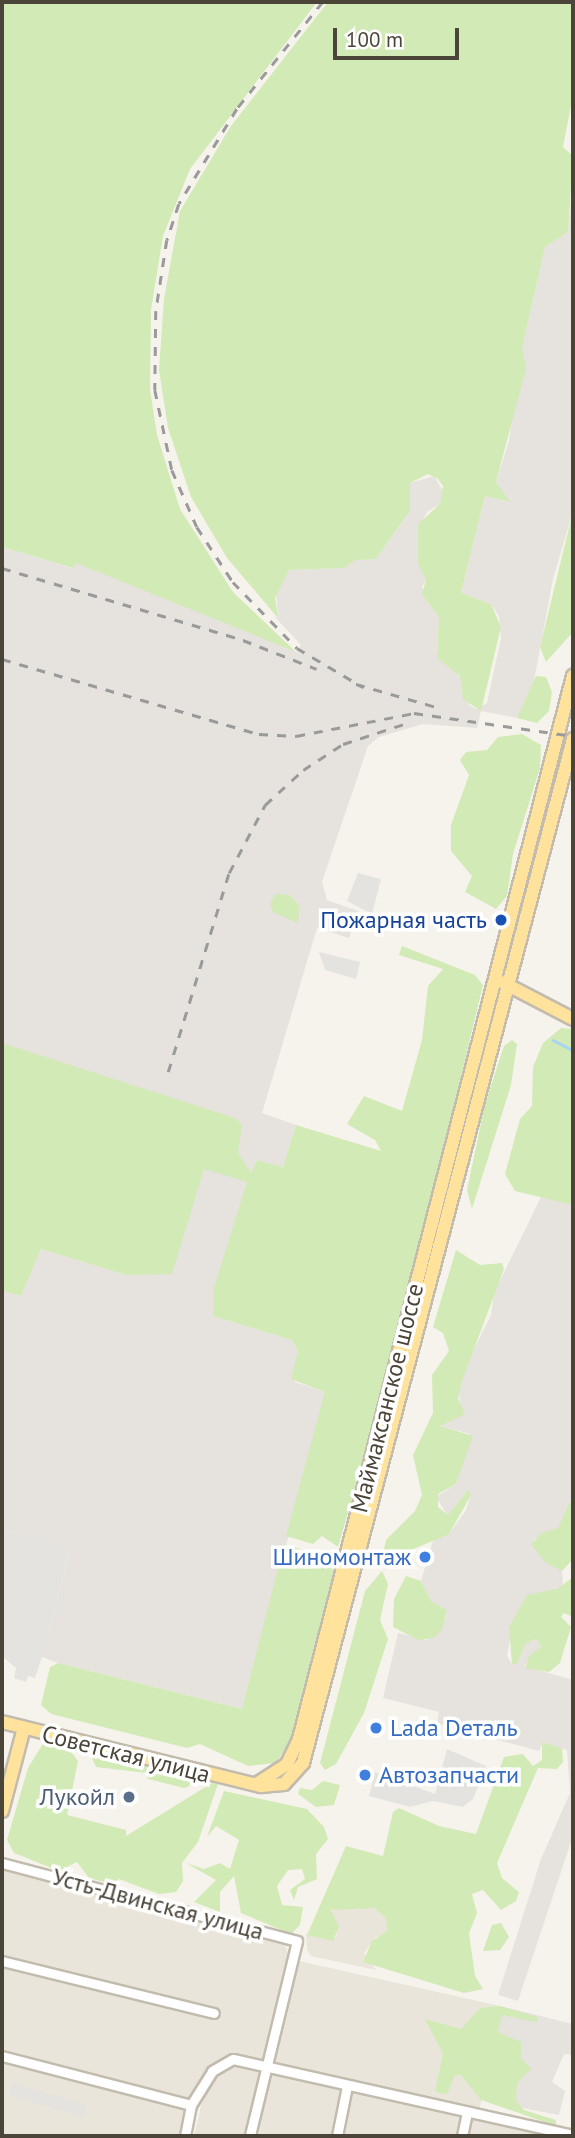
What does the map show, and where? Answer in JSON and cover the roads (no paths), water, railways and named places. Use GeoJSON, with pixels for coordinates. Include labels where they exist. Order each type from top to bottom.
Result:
{"type":"FeatureCollection","features":[{"type":"Feature","properties":{"kind":"main road","name":"Маймаксанское шоссе"},"geometry":{"type":"LineString","coordinates":[[251,1784],[279,1773],[297,1745],[573,676]]}},
{"type":"Feature","properties":{"kind":"main road","name":"Маймаксанское шоссе"},"geometry":{"type":"LineString","coordinates":[[251,1784],[284,1784],[312,1742],[573,738]]}},
{"type":"Feature","properties":{"kind":"main road"},"geometry":{"type":"LineString","coordinates":[[494,978],[573,1018]]}},
{"type":"Feature","properties":{"kind":"main road","name":"Советская улица"},"geometry":{"type":"LineString","coordinates":[[2,1722],[251,1784]]}},
{"type":"Feature","properties":{"kind":"main road"},"geometry":{"type":"LineString","coordinates":[[2,1811],[24,1728]]}},
{"type":"Feature","properties":{"kind":"street","name":"Усть-Двинская улица"},"geometry":{"type":"LineString","coordinates":[[2,1863],[297,1941],[265,2069]]}},
{"type":"Feature","properties":{"kind":"street"},"geometry":{"type":"LineString","coordinates":[[2,1961],[214,2013]]}},
{"type":"Feature","properties":{"kind":"street"},"geometry":{"type":"LineString","coordinates":[[2,2056],[191,2105]]}},
{"type":"Feature","properties":{"kind":"street"},"geometry":{"type":"LineString","coordinates":[[185,2136],[191,2105],[212,2071],[233,2059],[265,2069],[573,2135]]}},
{"type":"Feature","properties":{"kind":"street"},"geometry":{"type":"LineString","coordinates":[[250,2136],[265,2069]]}},
{"type":"Feature","properties":{"kind":"street"},"geometry":{"type":"LineString","coordinates":[[337,2136],[347,2086]]}},
{"type":"Feature","properties":{"kind":"street"},"geometry":{"type":"LineString","coordinates":[[462,2136],[467,2112]]}},
{"type":"Feature","properties":{"kind":"waterway"},"geometry":{"type":"LineString","coordinates":[[553,1040],[573,1050]]}},
{"type":"Feature","properties":{"kind":"railway"},"geometry":{"type":"LineString","coordinates":[[323,2],[237,109],[179,204],[167,240],[156,311],[155,390],[172,470],[197,527],[233,582],[297,648],[363,687]]}},
{"type":"Feature","properties":{"kind":"railway"},"geometry":{"type":"LineString","coordinates":[[2,568],[243,640],[317,669]]}},
{"type":"Feature","properties":{"kind":"railway"},"geometry":{"type":"LineString","coordinates":[[2,659],[259,734],[296,736],[414,713],[573,736]]}},
{"type":"Feature","properties":{"kind":"railway"},"geometry":{"type":"LineString","coordinates":[[356,684],[436,707]]}},
{"type":"Feature","properties":{"kind":"railway"},"geometry":{"type":"LineString","coordinates":[[168,1072],[229,873],[265,805],[303,770],[343,744],[407,723]]}},
{"type":"Feature","properties":{"kind":"place","name":"Пожарная часть"},"geometry":{"type":"Point","coordinates":[501,920]}},
{"type":"Feature","properties":{"kind":"place","name":"Шиномонтаж"},"geometry":{"type":"Point","coordinates":[425,1557]}},
{"type":"Feature","properties":{"kind":"place","name":"Lada Dеталь"},"geometry":{"type":"Point","coordinates":[376,1728]}},
{"type":"Feature","properties":{"kind":"place","name":"Автозапчасти"},"geometry":{"type":"Point","coordinates":[365,1775]}},
{"type":"Feature","properties":{"kind":"place","name":"Лукойл"},"geometry":{"type":"Point","coordinates":[129,1797]}}]}
